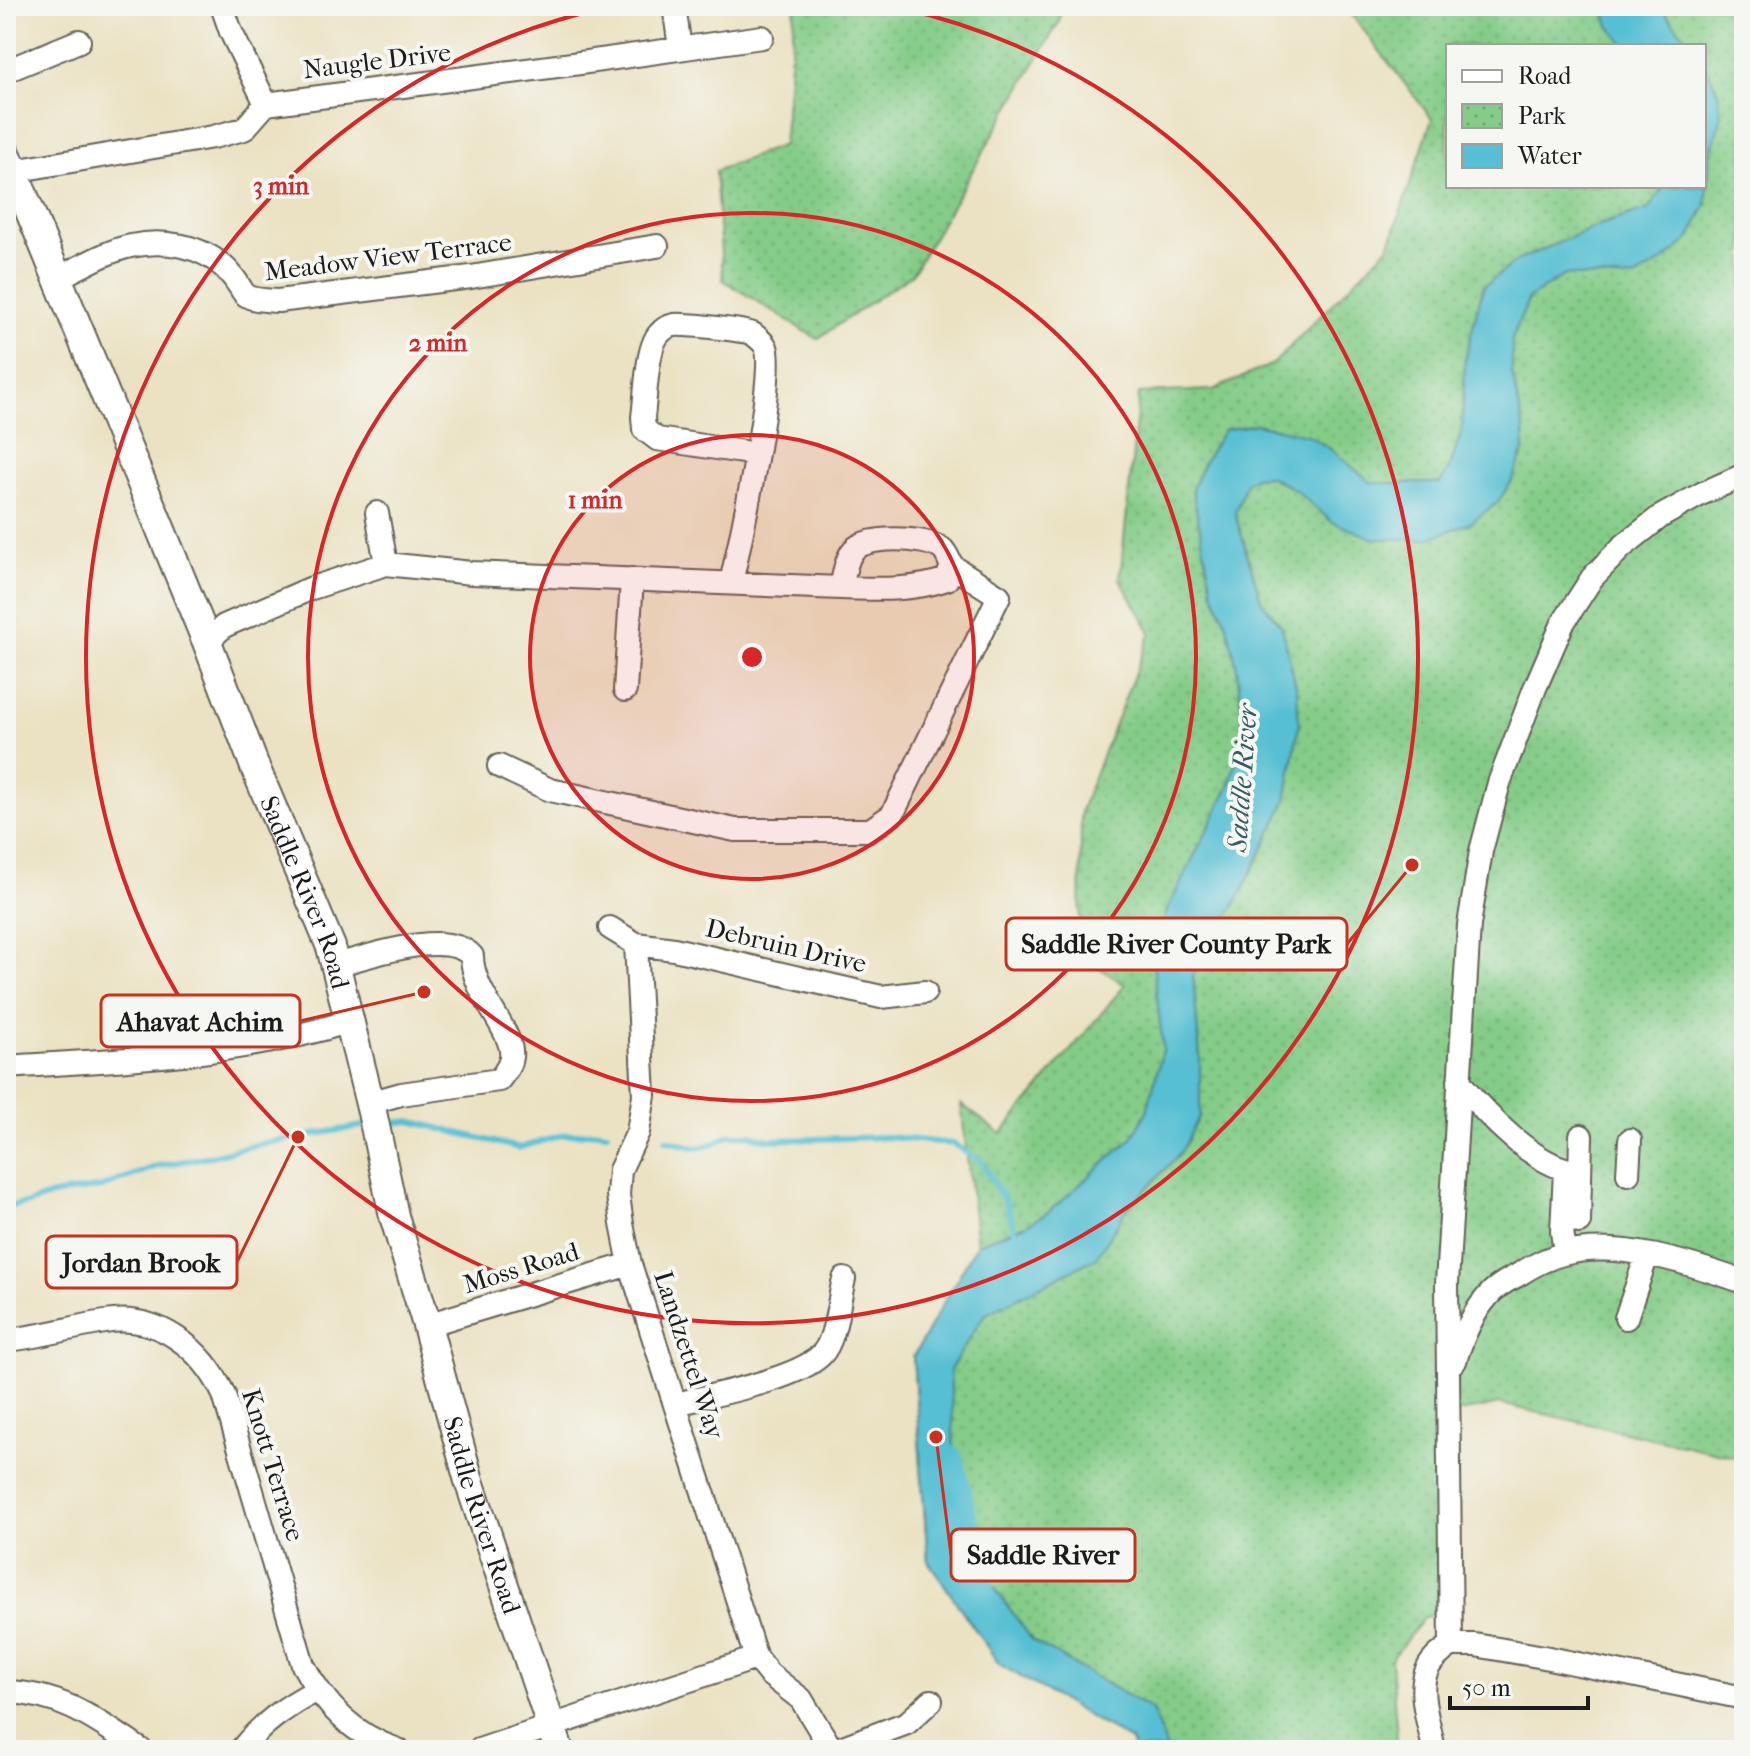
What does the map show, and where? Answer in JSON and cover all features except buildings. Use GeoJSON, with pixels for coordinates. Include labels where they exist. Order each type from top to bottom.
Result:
{"type":"FeatureCollection","features":[{"type":"Feature","properties":{"kind":"main road","name":"Saddle River Road"},"geometry":{"type":"LineString","coordinates":[[10,162],[331,947],[394,1216],[469,1481],[555,1738]]}},
{"type":"Feature","properties":{"kind":"street"},"geometry":{"type":"LineString","coordinates":[[10,162],[213,137],[244,129],[266,104],[231,32],[222,6]]}},
{"type":"Feature","properties":{"kind":"street"},"geometry":{"type":"LineString","coordinates":[[674,6],[680,48]]}},
{"type":"Feature","properties":{"kind":"street","name":"Naugle Drive"},"geometry":{"type":"LineString","coordinates":[[266,104],[762,37]]}},
{"type":"Feature","properties":{"kind":"street"},"geometry":{"type":"LineString","coordinates":[[6,71],[79,41]]}},
{"type":"Feature","properties":{"kind":"street","name":"Meadow View Terrace"},"geometry":{"type":"LineString","coordinates":[[57,278],[129,246],[180,245],[201,251],[224,267],[243,295],[254,300],[278,301],[485,275],[657,246]]}},
{"type":"Feature","properties":{"kind":"street"},"geometry":{"type":"LineString","coordinates":[[731,583],[756,454],[769,365],[766,346],[752,333],[686,325],[670,325],[660,332],[653,343],[644,429],[657,439],[756,454]]}},
{"type":"Feature","properties":{"kind":"street"},"geometry":{"type":"LineString","coordinates":[[1451,1645],[1447,1283],[1469,925],[1481,851],[1499,783],[1535,688],[1563,623],[1592,578],[1622,547],[1660,517],[1744,475]]}},
{"type":"Feature","properties":{"kind":"street"},"geometry":{"type":"LineString","coordinates":[[377,513],[386,564]]}},
{"type":"Feature","properties":{"kind":"street"},"geometry":{"type":"LineString","coordinates":[[499,766],[550,790],[735,830],[870,830],[892,815],[999,596],[952,566],[944,550],[925,542],[880,540],[862,543],[852,550],[841,588]]}},
{"type":"Feature","properties":{"kind":"street"},"geometry":{"type":"LineString","coordinates":[[207,642],[224,626],[312,588],[386,564],[478,578],[632,579],[903,589],[929,586],[947,579],[952,566]]}},
{"type":"Feature","properties":{"kind":"street"},"geometry":{"type":"LineString","coordinates":[[625,690],[632,579]]}},
{"type":"Feature","properties":{"kind":"street"},"geometry":{"type":"LineString","coordinates":[[610,928],[636,944]]}},
{"type":"Feature","properties":{"kind":"street"},"geometry":{"type":"LineString","coordinates":[[336,965],[393,949],[441,943],[466,950],[472,956],[472,969],[483,998],[509,1040],[512,1057],[499,1080],[401,1094],[373,1117]]}},
{"type":"Feature","properties":{"kind":"street","name":"Debruin Drive"},"geometry":{"type":"LineString","coordinates":[[636,944],[674,949],[881,997],[925,992]]}},
{"type":"Feature","properties":{"kind":"street","name":"Landzettel Way"},"geometry":{"type":"LineString","coordinates":[[636,944],[644,1095],[638,1132],[620,1170],[618,1195],[630,1264],[756,1658],[769,1674],[801,1699],[834,1750]]}},
{"type":"Feature","properties":{"kind":"street"},"geometry":{"type":"LineString","coordinates":[[6,1067],[211,1053],[306,1035],[350,1021]]}},
{"type":"Feature","properties":{"kind":"street"},"geometry":{"type":"LineString","coordinates":[[1459,1081],[1494,1121],[1523,1145],[1573,1171]]}},
{"type":"Feature","properties":{"kind":"street"},"geometry":{"type":"LineString","coordinates":[[1565,1253],[1562,1231],[1581,1136]]}},
{"type":"Feature","properties":{"kind":"street"},"geometry":{"type":"LineString","coordinates":[[1628,1174],[1630,1140]]}},
{"type":"Feature","properties":{"kind":"street"},"geometry":{"type":"LineString","coordinates":[[1573,1171],[1579,1222]]}},
{"type":"Feature","properties":{"kind":"street"},"geometry":{"type":"LineString","coordinates":[[1450,1378],[1464,1333],[1489,1294],[1530,1267],[1565,1253],[1603,1251],[1647,1255],[1684,1262],[1744,1282]]}},
{"type":"Feature","properties":{"kind":"street"},"geometry":{"type":"LineString","coordinates":[[1626,1318],[1647,1255]]}},
{"type":"Feature","properties":{"kind":"street","name":"Moss Road"},"geometry":{"type":"LineString","coordinates":[[427,1325],[630,1264]]}},
{"type":"Feature","properties":{"kind":"street"},"geometry":{"type":"LineString","coordinates":[[676,1404],[782,1377],[822,1355],[832,1335],[844,1279]]}},
{"type":"Feature","properties":{"kind":"street","name":"Knott Terrace"},"geometry":{"type":"LineString","coordinates":[[6,1340],[65,1332],[108,1321],[130,1323],[171,1334],[189,1345],[204,1360],[224,1395],[303,1665],[332,1710],[374,1741],[398,1750]]}},
{"type":"Feature","properties":{"kind":"street"},"geometry":{"type":"LineString","coordinates":[[1434,1750],[1424,1694],[1425,1678],[1428,1667],[1451,1645],[1475,1645],[1544,1657],[1744,1698]]}},
{"type":"Feature","properties":{"kind":"street"},"geometry":{"type":"LineString","coordinates":[[479,1750],[555,1738],[756,1658]]}},
{"type":"Feature","properties":{"kind":"street"},"geometry":{"type":"LineString","coordinates":[[241,1750],[270,1719],[317,1690]]}},
{"type":"Feature","properties":{"kind":"street"},"geometry":{"type":"LineString","coordinates":[[6,1692],[45,1698],[80,1709],[141,1750]]}},
{"type":"Feature","properties":{"kind":"street"},"geometry":{"type":"LineString","coordinates":[[834,1750],[907,1723],[931,1701]]}},
{"type":"Feature","properties":{"kind":"green space"},"geometry":{"type":"Polygon","coordinates":[[[795,6],[1063,6],[1059,22],[912,274],[817,339],[723,280],[715,171],[783,145],[795,6]]]}},
{"type":"Feature","properties":{"kind":"green space"},"geometry":{"type":"Polygon","coordinates":[[[1345,6],[1744,6],[1744,1459],[1500,1404],[1435,1417],[1440,1613],[1424,1617],[1391,1660],[1398,1750],[1134,1750],[1131,1741],[999,1664],[928,1561],[913,1357],[977,1244],[961,1104],[1001,1134],[1125,985],[1080,955],[1081,810],[1151,632],[1120,579],[1139,393],[1213,390],[1273,364],[1389,246],[1432,119],[1345,6]]]}},
{"type":"Feature","properties":{"kind":"water"},"geometry":{"type":"Polygon","coordinates":[[[1603,6],[1659,6],[1691,44],[1624,44],[1609,26],[1603,6]]]}},
{"type":"Feature","properties":{"kind":"water"},"geometry":{"type":"Polygon","coordinates":[[[1706,66],[1718,92],[1721,118],[1710,156],[1706,205],[1689,239],[1663,261],[1633,279],[1564,275],[1529,298],[1512,339],[1512,373],[1524,430],[1524,451],[1512,481],[1497,503],[1470,523],[1428,539],[1375,539],[1332,522],[1293,488],[1268,476],[1255,477],[1246,483],[1235,513],[1261,600],[1282,627],[1297,691],[1299,725],[1286,801],[1214,943],[1193,974],[1200,1057],[1200,1115],[1182,1151],[1125,1212],[1096,1258],[984,1315],[950,1370],[957,1505],[951,1528],[1033,1641],[1152,1710],[1167,1750],[1134,1750],[1131,1741],[999,1664],[928,1561],[913,1357],[977,1244],[1026,1225],[1050,1211],[1132,1138],[1147,1111],[1163,1049],[1152,954],[1168,908],[1229,787],[1241,740],[1237,668],[1227,625],[1212,589],[1192,489],[1224,430],[1256,424],[1307,435],[1329,448],[1372,483],[1440,483],[1450,467],[1462,430],[1465,358],[1483,287],[1516,261],[1602,224],[1649,209],[1663,188],[1706,188],[1706,66]]]}},
{"type":"Feature","properties":{"kind":"waterway"},"geometry":{"type":"LineString","coordinates":[[383,1124],[410,1121],[519,1148],[562,1135],[607,1133]]}},
{"type":"Feature","properties":{"kind":"waterway"},"geometry":{"type":"LineString","coordinates":[[6,1207],[102,1187],[157,1166],[368,1125]]}},
{"type":"Feature","properties":{"kind":"waterway"},"geometry":{"type":"LineString","coordinates":[[666,1140],[697,1148],[714,1144],[729,1135],[750,1135],[769,1140],[889,1137],[954,1144],[982,1162],[1006,1204],[1016,1235]]}},
{"type":"Feature","properties":{"kind":"waterway","name":"Saddle River"},"geometry":{"type":"LineString","coordinates":[[947,1462],[978,1593]]}},
{"type":"Feature","properties":{"kind":"place","name":"Saddle River County Park"},"geometry":{"type":"Point","coordinates":[1412,865]}},
{"type":"Feature","properties":{"kind":"place","name":"Ahavat Achim"},"geometry":{"type":"Point","coordinates":[424,992]}},
{"type":"Feature","properties":{"kind":"place","name":"Jordan Brook"},"geometry":{"type":"Point","coordinates":[298,1137]}},
{"type":"Feature","properties":{"kind":"place","name":"Saddle River"},"geometry":{"type":"Point","coordinates":[936,1437]}}]}
